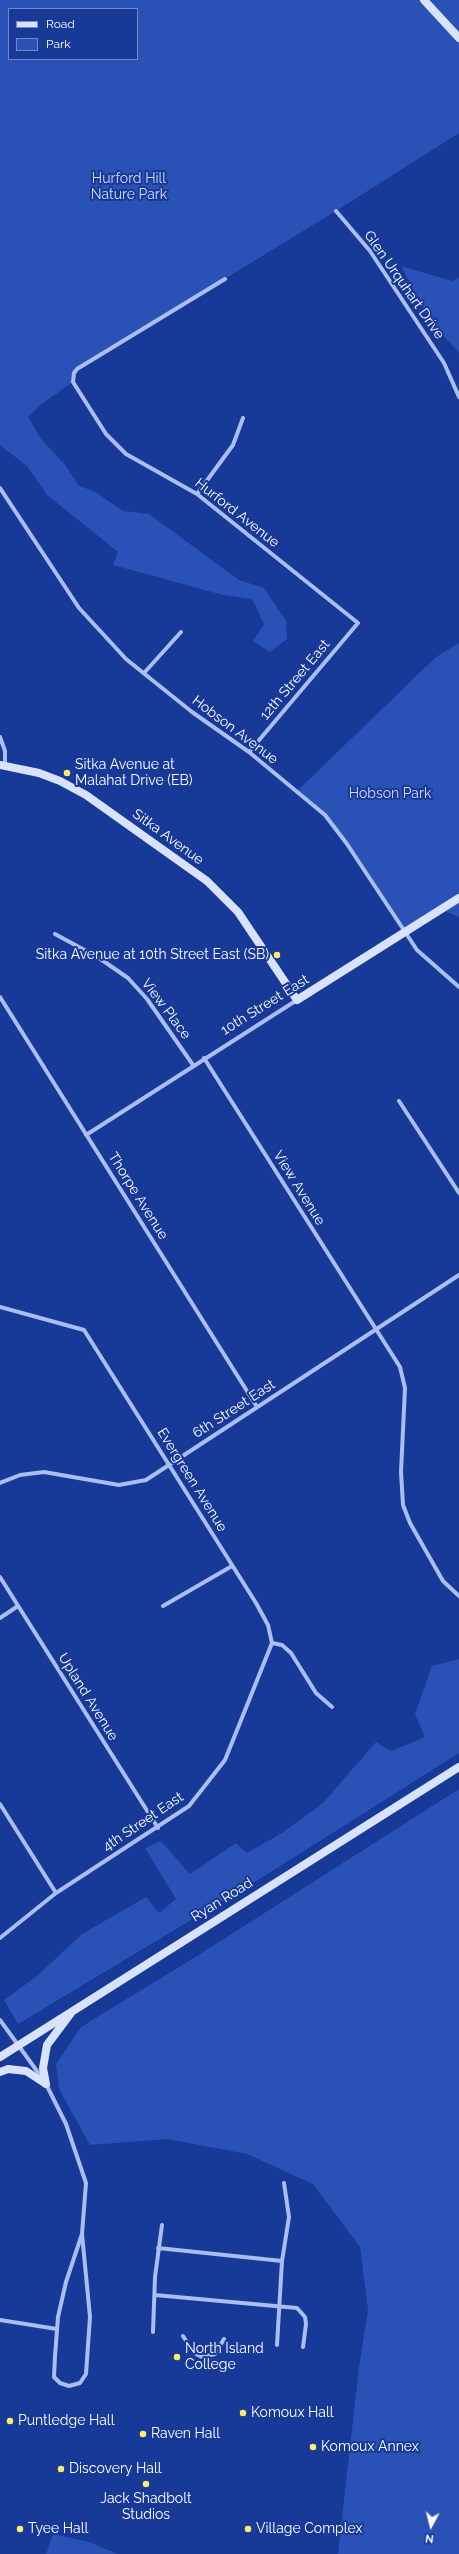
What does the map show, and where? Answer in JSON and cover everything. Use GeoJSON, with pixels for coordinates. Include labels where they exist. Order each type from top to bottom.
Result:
{"type":"FeatureCollection","features":[{"type":"Feature","properties":{"kind":"main road"},"geometry":{"type":"LineString","coordinates":[[424,0],[459,38]]}},
{"type":"Feature","properties":{"kind":"main road","name":"Sitka Avenue"},"geometry":{"type":"LineString","coordinates":[[3,765],[60,781],[86,795],[207,881],[238,912],[297,1000]]}},
{"type":"Feature","properties":{"kind":"main road","name":"10th Street East"},"geometry":{"type":"LineString","coordinates":[[297,1000],[459,898]]}},
{"type":"Feature","properties":{"kind":"main road","name":"Ryan Road"},"geometry":{"type":"LineString","coordinates":[[0,2057],[73,2009],[459,1767]]}},
{"type":"Feature","properties":{"kind":"main road"},"geometry":{"type":"LineString","coordinates":[[46,2084],[43,2068],[47,2045],[73,2009]]}},
{"type":"Feature","properties":{"kind":"main road"},"geometry":{"type":"LineString","coordinates":[[0,2072],[8,2069],[26,2071],[46,2084]]}},
{"type":"Feature","properties":{"kind":"street","name":"Glen Urquhart Drive"},"geometry":{"type":"LineString","coordinates":[[336,211],[370,251],[444,363],[459,397]]}},
{"type":"Feature","properties":{"kind":"street","name":"Hurford Avenue"},"geometry":{"type":"LineString","coordinates":[[225,279],[74,373],[73,382],[111,439],[126,454],[197,494],[358,623]]}},
{"type":"Feature","properties":{"kind":"street"},"geometry":{"type":"LineString","coordinates":[[197,494],[233,445],[243,418]]}},
{"type":"Feature","properties":{"kind":"street","name":"Hobson Avenue"},"geometry":{"type":"LineString","coordinates":[[0,488],[80,608],[126,659],[192,712],[249,752],[325,815],[348,844],[404,933],[417,950],[459,987]]}},
{"type":"Feature","properties":{"kind":"street","name":"12th Street East"},"geometry":{"type":"LineString","coordinates":[[249,752],[358,623]]}},
{"type":"Feature","properties":{"kind":"street"},"geometry":{"type":"LineString","coordinates":[[144,673],[181,632]]}},
{"type":"Feature","properties":{"kind":"street","name":"Sitka Avenue"},"geometry":{"type":"LineString","coordinates":[[0,737],[5,751],[3,765]]}},
{"type":"Feature","properties":{"kind":"street","name":"View Place"},"geometry":{"type":"LineString","coordinates":[[55,934],[99,958],[128,978],[147,999],[193,1065]]}},
{"type":"Feature","properties":{"kind":"street","name":"Thorpe Avenue"},"geometry":{"type":"LineString","coordinates":[[0,997],[257,1407]]}},
{"type":"Feature","properties":{"kind":"street","name":"10th Street East"},"geometry":{"type":"LineString","coordinates":[[86,1135],[193,1065],[297,1000]]}},
{"type":"Feature","properties":{"kind":"street","name":"View Avenue"},"geometry":{"type":"LineString","coordinates":[[204,1058],[400,1367],[405,1388],[401,1472],[403,1505],[410,1523],[443,1580],[459,1596]]}},
{"type":"Feature","properties":{"kind":"street"},"geometry":{"type":"LineString","coordinates":[[400,1101],[459,1193]]}},
{"type":"Feature","properties":{"kind":"street","name":"6th Street East"},"geometry":{"type":"LineString","coordinates":[[0,1484],[20,1475],[44,1472],[119,1485],[146,1480],[459,1275]]}},
{"type":"Feature","properties":{"kind":"street","name":"Evergreen Avenue"},"geometry":{"type":"LineString","coordinates":[[0,1307],[84,1330],[170,1464],[256,1603],[268,1625],[272,1643]]}},
{"type":"Feature","properties":{"kind":"street"},"geometry":{"type":"LineString","coordinates":[[163,1606],[232,1566]]}},
{"type":"Feature","properties":{"kind":"street","name":"Upland Avenue"},"geometry":{"type":"LineString","coordinates":[[0,1577],[158,1828]]}},
{"type":"Feature","properties":{"kind":"street"},"geometry":{"type":"LineString","coordinates":[[0,1618],[18,1606]]}},
{"type":"Feature","properties":{"kind":"street"},"geometry":{"type":"LineString","coordinates":[[272,1643],[282,1645],[291,1653],[316,1693],[332,1707]]}},
{"type":"Feature","properties":{"kind":"street","name":"4th Street East"},"geometry":{"type":"LineString","coordinates":[[0,1938],[56,1893],[158,1828],[189,1806],[225,1760],[272,1643]]}},
{"type":"Feature","properties":{"kind":"street"},"geometry":{"type":"LineString","coordinates":[[0,1804],[56,1893]]}},
{"type":"Feature","properties":{"kind":"street"},"geometry":{"type":"LineString","coordinates":[[0,2020],[46,2084],[66,2124],[86,2183],[82,2234],[90,2317],[86,2374],[80,2383],[69,2386],[60,2383],[54,2376],[57,2329],[66,2282],[82,2234]]}},
{"type":"Feature","properties":{"kind":"street"},"geometry":{"type":"LineString","coordinates":[[277,2345],[282,2261],[289,2217],[284,2183]]}},
{"type":"Feature","properties":{"kind":"street"},"geometry":{"type":"LineString","coordinates":[[153,2332],[158,2248],[162,2225]]}},
{"type":"Feature","properties":{"kind":"street"},"geometry":{"type":"LineString","coordinates":[[158,2248],[282,2261]]}},
{"type":"Feature","properties":{"kind":"street"},"geometry":{"type":"LineString","coordinates":[[155,2294],[279,2305],[297,2308],[305,2317],[303,2347]]}},
{"type":"Feature","properties":{"kind":"street"},"geometry":{"type":"LineString","coordinates":[[0,2320],[57,2329]]}},
{"type":"Feature","properties":{"kind":"street"},"geometry":{"type":"LineString","coordinates":[[183,2336],[194,2353],[202,2357],[215,2354],[224,2339]]}},
{"type":"Feature","properties":{"kind":"green space","name":"Hurford Hill Nature Park"},"geometry":{"type":"Polygon","coordinates":[[[0,0],[459,0],[459,133],[336,211],[77,369],[73,382],[40,405],[28,417],[41,439],[66,466],[78,485],[97,493],[123,511],[149,514],[239,580],[264,588],[286,621],[287,639],[270,652],[253,641],[264,624],[252,599],[223,595],[113,565],[118,552],[47,495],[28,467],[0,445],[0,0]]]}},
{"type":"Feature","properties":{"kind":"green space"},"geometry":{"type":"Polygon","coordinates":[[[401,266],[452,281],[459,277],[459,353],[428,318],[401,266]]]}},
{"type":"Feature","properties":{"kind":"green space","name":"Hobson Park"},"geometry":{"type":"Polygon","coordinates":[[[459,643],[459,917],[441,909],[404,933],[347,844],[325,815],[297,791],[436,657],[459,643]]]}},
{"type":"Feature","properties":{"kind":"green space"},"geometry":{"type":"Polygon","coordinates":[[[459,1659],[459,1753],[266,1875],[18,2024],[4,2000],[37,1976],[82,1934],[146,1897],[159,1913],[176,1899],[145,1848],[161,1841],[190,1874],[236,1843],[247,1853],[282,1833],[323,1803],[376,1742],[391,1751],[425,1737],[415,1714],[432,1666],[459,1659]]]}},
{"type":"Feature","properties":{"kind":"green space"},"geometry":{"type":"Polygon","coordinates":[[[459,1789],[459,2554],[338,2554],[359,2367],[368,2310],[360,2247],[313,2184],[247,2154],[167,2139],[90,2145],[59,2089],[56,2064],[81,2027],[197,1956],[459,1789]]]}},
{"type":"Feature","properties":{"kind":"green space"},"geometry":{"type":"Polygon","coordinates":[[[53,2534],[89,2542],[118,2554],[46,2554],[53,2534]]]}},
{"type":"Feature","properties":{"kind":"place","name":"Sitka Avenue at Malahat Drive (EB)"},"geometry":{"type":"Point","coordinates":[67,773]}},
{"type":"Feature","properties":{"kind":"place","name":"Sitka Avenue at 10th Street East (SB)"},"geometry":{"type":"Point","coordinates":[277,955]}},
{"type":"Feature","properties":{"kind":"place","name":"North Island College"},"geometry":{"type":"Point","coordinates":[177,2357]}},
{"type":"Feature","properties":{"kind":"place","name":"Komoux Hall"},"geometry":{"type":"Point","coordinates":[243,2413]}},
{"type":"Feature","properties":{"kind":"place","name":"Puntledge Hall"},"geometry":{"type":"Point","coordinates":[10,2421]}},
{"type":"Feature","properties":{"kind":"place","name":"Raven Hall"},"geometry":{"type":"Point","coordinates":[143,2434]}},
{"type":"Feature","properties":{"kind":"place","name":"Komoux Annex"},"geometry":{"type":"Point","coordinates":[313,2447]}},
{"type":"Feature","properties":{"kind":"place","name":"Discovery Hall"},"geometry":{"type":"Point","coordinates":[61,2469]}},
{"type":"Feature","properties":{"kind":"place","name":"Jack Shadbolt Studios"},"geometry":{"type":"Point","coordinates":[146,2484]}},
{"type":"Feature","properties":{"kind":"place","name":"Tyee Hall"},"geometry":{"type":"Point","coordinates":[20,2529]}},
{"type":"Feature","properties":{"kind":"place","name":"Village Complex"},"geometry":{"type":"Point","coordinates":[248,2529]}}]}
